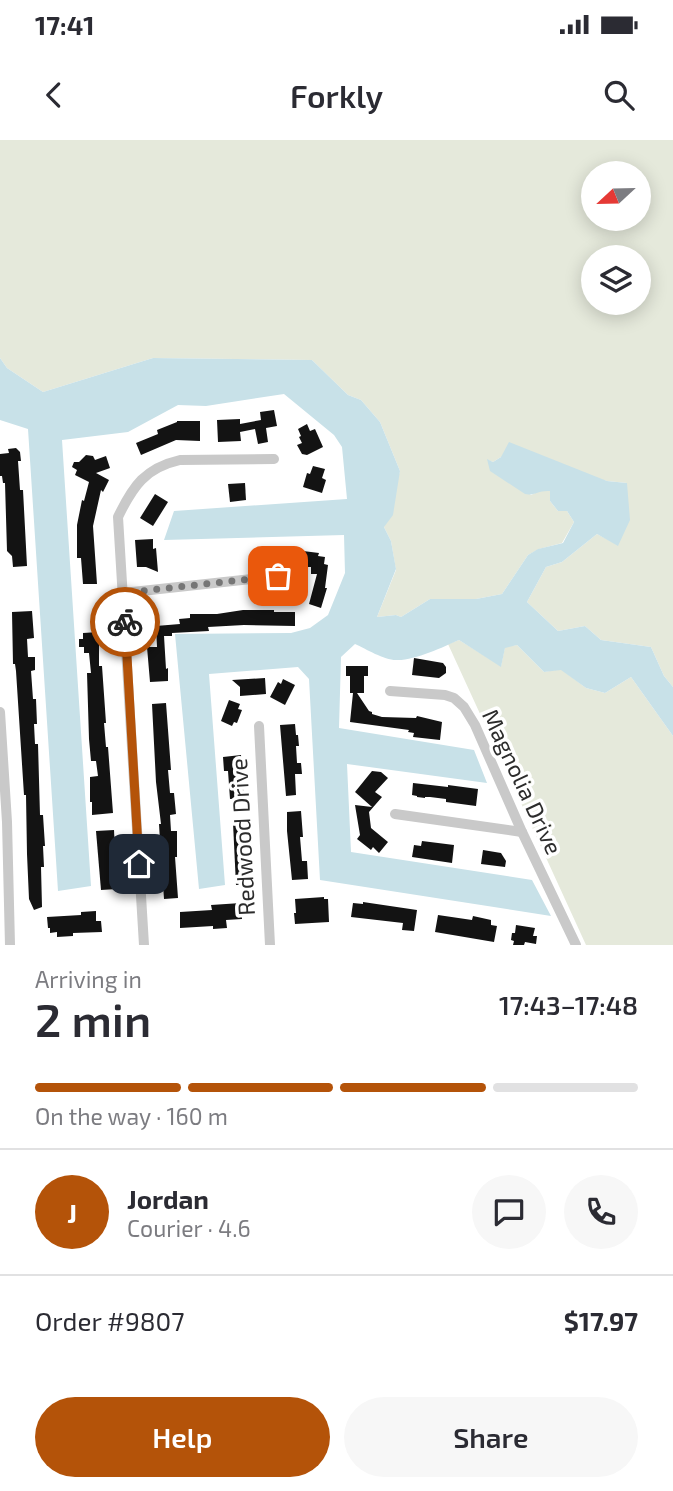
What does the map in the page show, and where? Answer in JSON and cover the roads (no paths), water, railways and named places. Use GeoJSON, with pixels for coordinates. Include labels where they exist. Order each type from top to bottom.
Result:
{"type":"FeatureCollection","features":[{"type":"Feature","properties":{"kind":"street"},"geometry":{"type":"LineString","coordinates":[[144,945],[118,517],[125,501],[155,468],[180,460],[274,459]]}},
{"type":"Feature","properties":{"kind":"street"},"geometry":{"type":"LineString","coordinates":[[123,593],[278,576]]}},
{"type":"Feature","properties":{"kind":"street","name":"Magnolia Drive"},"geometry":{"type":"LineString","coordinates":[[390,691],[445,695],[454,698],[464,707],[484,744],[576,945]]}},
{"type":"Feature","properties":{"kind":"street"},"geometry":{"type":"LineString","coordinates":[[0,712],[7,822],[10,945]]}},
{"type":"Feature","properties":{"kind":"street","name":"Redwood Drive"},"geometry":{"type":"LineString","coordinates":[[259,726],[270,945]]}},
{"type":"Feature","properties":{"kind":"street"},"geometry":{"type":"LineString","coordinates":[[395,814],[522,832]]}},
{"type":"Feature","properties":{"kind":"water"},"geometry":{"type":"Polygon","coordinates":[[[0,358],[7,368],[43,392],[153,358],[312,360],[348,395],[361,400],[380,422],[400,471],[393,515],[384,527],[391,541],[396,569],[377,617],[401,617],[430,599],[476,599],[502,594],[528,555],[538,549],[563,543],[574,522],[567,511],[558,511],[550,501],[550,491],[525,494],[490,471],[487,459],[493,462],[501,457],[509,442],[607,481],[627,483],[630,520],[618,546],[597,534],[562,562],[546,567],[527,602],[558,631],[585,626],[601,640],[651,647],[664,676],[673,687],[673,736],[631,677],[605,693],[586,688],[561,670],[544,672],[517,645],[505,648],[501,667],[459,640],[403,660],[386,658],[355,644],[341,657],[339,728],[474,750],[487,783],[347,764],[351,852],[532,880],[551,916],[320,880],[309,679],[298,667],[209,674],[225,885],[199,889],[175,634],[291,633],[310,628],[328,615],[345,573],[344,535],[164,540],[174,511],[347,499],[342,447],[334,435],[284,394],[206,406],[178,405],[128,432],[62,440],[91,886],[58,891],[28,429],[0,420],[0,358]]]}}]}
